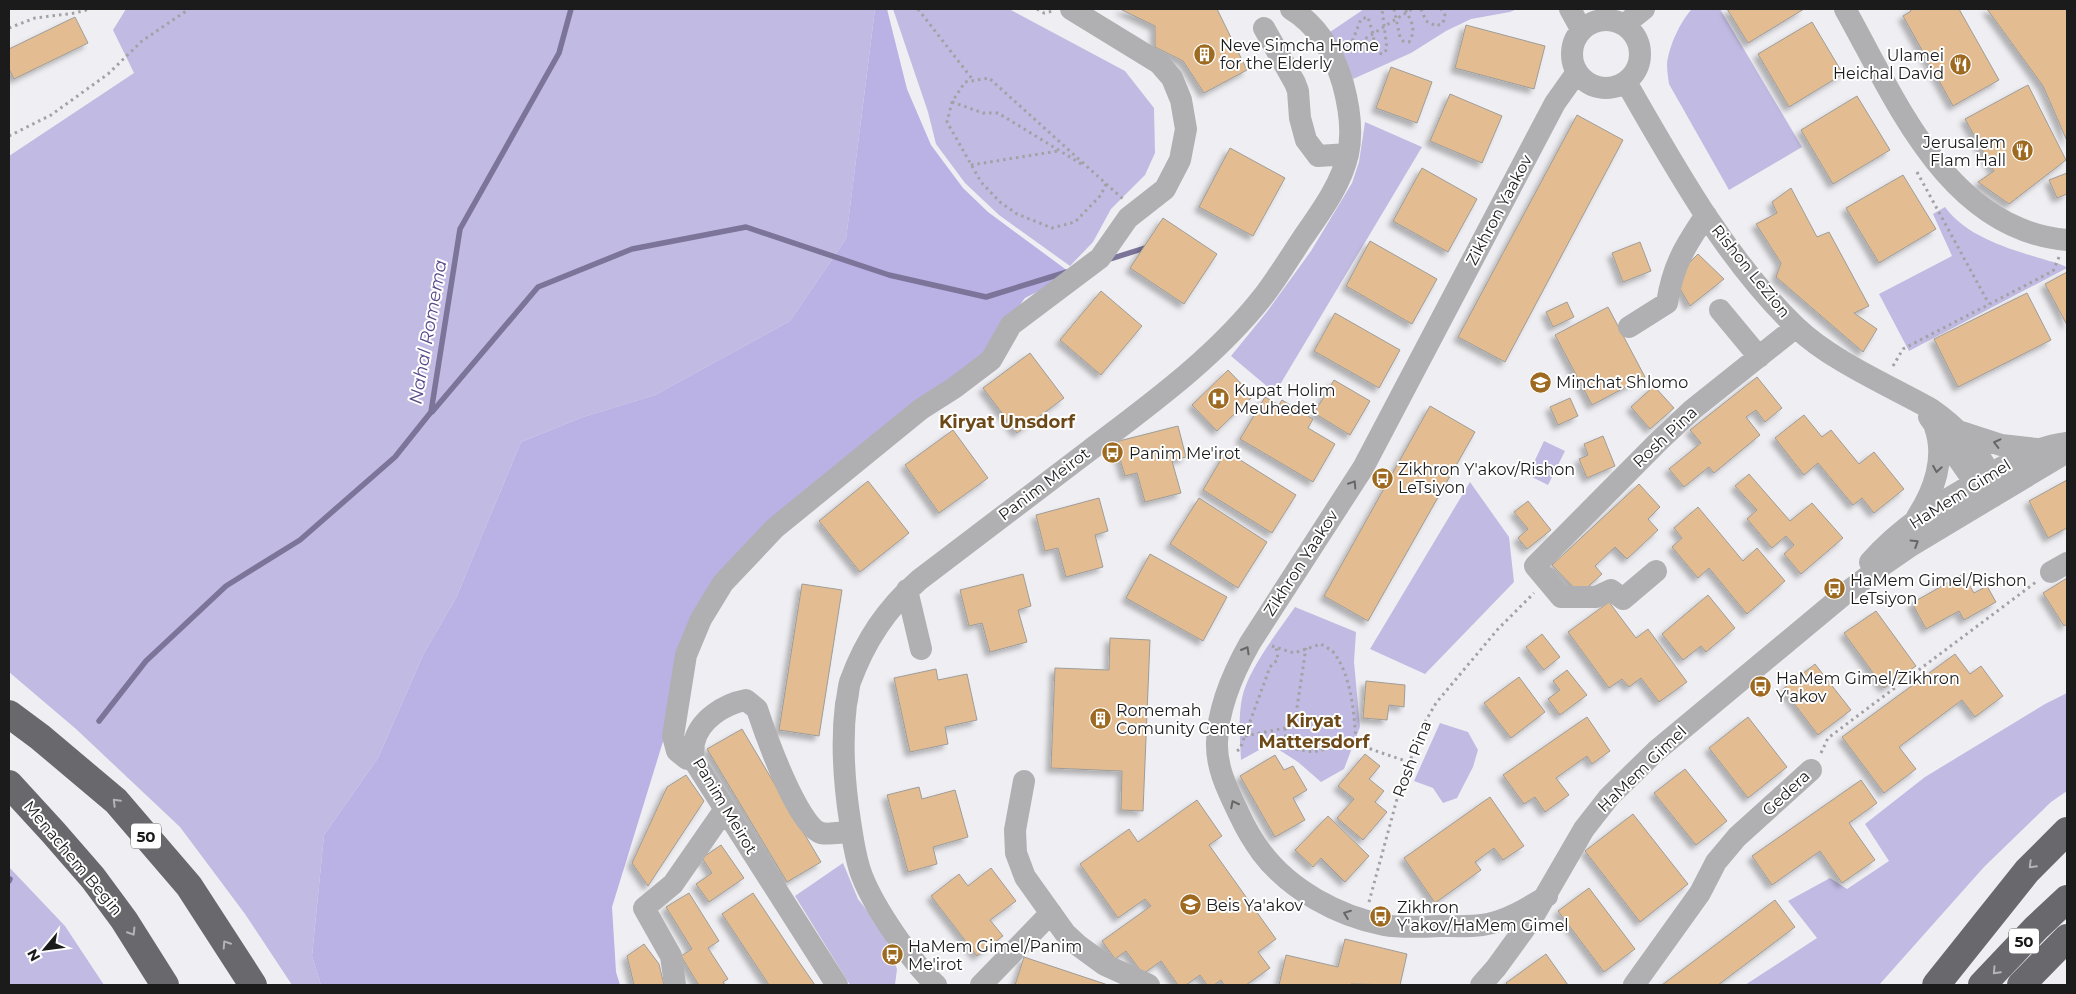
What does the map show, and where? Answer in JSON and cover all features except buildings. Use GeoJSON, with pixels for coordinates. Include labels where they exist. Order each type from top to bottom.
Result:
{"type":"FeatureCollection","features":[{"type":"Feature","properties":{"kind":"highway","name":"50"},"geometry":{"type":"LineString","coordinates":[[9,714],[40,736],[116,801],[189,886],[253,985]]}},
{"type":"Feature","properties":{"kind":"highway","name":"Menachem Begin"},"geometry":{"type":"LineString","coordinates":[[9,784],[54,832],[93,878],[124,920],[165,985]]}},
{"type":"Feature","properties":{"kind":"highway"},"geometry":{"type":"LineString","coordinates":[[9,807],[93,878]]}},
{"type":"Feature","properties":{"kind":"highway"},"geometry":{"type":"LineString","coordinates":[[1936,985],[2027,871],[2067,831]]}},
{"type":"Feature","properties":{"kind":"highway","name":"50"},"geometry":{"type":"LineString","coordinates":[[1982,985],[2036,928],[2067,899]]}},
{"type":"Feature","properties":{"kind":"highway","name":"50"},"geometry":{"type":"LineString","coordinates":[[2021,985],[2067,938]]}},
{"type":"Feature","properties":{"kind":"street"},"geometry":{"type":"LineString","coordinates":[[693,759],[687,759],[676,751],[673,736],[685,664],[701,619],[723,582],[775,528],[921,410],[991,360],[1011,325],[1100,258],[1128,218],[1165,189],[1180,160],[1186,128],[1180,100],[1172,78],[1159,63],[1071,9]]}},
{"type":"Feature","properties":{"kind":"street","name":"Panim Meirot"},"geometry":{"type":"LineString","coordinates":[[936,985],[912,959],[862,878],[855,856],[844,780],[843,738],[850,684],[864,651],[881,621],[897,600],[907,590],[1184,378],[1227,336],[1264,295],[1325,206],[1340,177],[1348,154],[1350,132],[1348,103],[1341,62],[1318,31],[1301,15],[1291,9]]}},
{"type":"Feature","properties":{"kind":"street"},"geometry":{"type":"LineString","coordinates":[[1570,9],[1581,30]]}},
{"type":"Feature","properties":{"kind":"street"},"geometry":{"type":"LineString","coordinates":[[1624,25],[1644,9]]}},
{"type":"Feature","properties":{"kind":"street"},"geometry":{"type":"LineString","coordinates":[[1846,9],[1904,115],[1945,174],[1983,208],[2004,222],[2027,232],[2053,239],[2067,240]]}},
{"type":"Feature","properties":{"kind":"street"},"geometry":{"type":"LineString","coordinates":[[1602,20],[1614,20],[1624,25],[1632,32],[1638,42],[1639,64],[1634,74],[1626,82],[1611,87],[1594,86],[1584,80],[1577,72],[1573,62],[1572,50],[1575,39],[1581,30],[1591,23],[1602,20]]}},
{"type":"Feature","properties":{"kind":"street"},"geometry":{"type":"LineString","coordinates":[[1264,28],[1298,91],[1300,118],[1306,140],[1318,156],[1348,154]]}},
{"type":"Feature","properties":{"kind":"street","name":"Zikhron Yaakov"},"geometry":{"type":"LineString","coordinates":[[1547,896],[1514,914],[1482,925],[1385,925],[1329,906],[1300,889],[1262,853],[1228,793],[1220,769],[1217,744],[1219,722],[1236,668],[1253,638],[1363,468],[1555,103],[1577,72]]}},
{"type":"Feature","properties":{"kind":"street","name":"Rishon LeZion"},"geometry":{"type":"LineString","coordinates":[[1626,82],[1706,215],[1733,254],[1796,327],[1843,362],[1931,408],[1958,431],[1994,496]]}},
{"type":"Feature","properties":{"kind":"street"},"geometry":{"type":"LineString","coordinates":[[1629,327],[1667,303],[1671,280],[1682,252],[1706,215]]}},
{"type":"Feature","properties":{"kind":"street"},"geometry":{"type":"LineString","coordinates":[[1720,310],[1759,357]]}},
{"type":"Feature","properties":{"kind":"street","name":"Rosh Pina"},"geometry":{"type":"LineString","coordinates":[[1656,571],[1623,599],[1611,590],[1596,597],[1561,597],[1535,566],[1692,410],[1796,327]]}},
{"type":"Feature","properties":{"kind":"street","name":"Rishon LeZion"},"geometry":{"type":"LineString","coordinates":[[1893,388],[1914,401],[1983,478]]}},
{"type":"Feature","properties":{"kind":"street"},"geometry":{"type":"LineString","coordinates":[[1915,520],[1931,495],[1937,470],[1938,437],[1933,421]]}},
{"type":"Feature","properties":{"kind":"street"},"geometry":{"type":"LineString","coordinates":[[1958,431],[2001,445],[2037,450]]}},
{"type":"Feature","properties":{"kind":"street","name":"HaMem Gimel"},"geometry":{"type":"LineString","coordinates":[[1847,592],[1882,548],[1915,520],[1983,478],[2037,450],[2067,443]]}},
{"type":"Feature","properties":{"kind":"street","name":"HaMem Gimel"},"geometry":{"type":"LineString","coordinates":[[1481,985],[1496,968],[1547,896],[1584,829],[1609,797],[1656,752],[1847,592],[1912,545],[2067,452]]}},
{"type":"Feature","properties":{"kind":"street"},"geometry":{"type":"LineString","coordinates":[[907,590],[921,649]]}},
{"type":"Feature","properties":{"kind":"street","name":"Panim Meirot"},"geometry":{"type":"LineString","coordinates":[[837,985],[693,759],[694,742],[702,724],[733,702],[746,700],[757,709],[795,803],[810,827],[821,833],[851,832]]}},
{"type":"Feature","properties":{"kind":"street","name":"Gedera"},"geometry":{"type":"LineString","coordinates":[[1634,985],[1700,893],[1716,862],[1737,837],[1811,770]]}},
{"type":"Feature","properties":{"kind":"street"},"geometry":{"type":"LineString","coordinates":[[1024,781],[1014,830],[1016,853],[1025,877],[1065,933],[1079,946],[1105,965],[1149,985]]}},
{"type":"Feature","properties":{"kind":"street"},"geometry":{"type":"LineString","coordinates":[[674,985],[671,956],[644,908],[673,884],[724,809]]}},
{"type":"Feature","properties":{"kind":"street"},"geometry":{"type":"LineString","coordinates":[[981,985],[1051,913]]}},
{"type":"Feature","properties":{"kind":"street"},"geometry":{"type":"LineString","coordinates":[[1482,925],[1491,930],[1496,937],[1500,954],[1496,968]]}},
{"type":"Feature","properties":{"kind":"street","name":"Panim Meirot"},"geometry":{"type":"LineString","coordinates":[[912,959],[917,985]]}},
{"type":"Feature","properties":{"kind":"path"},"geometry":{"type":"LineString","coordinates":[[9,28],[35,18],[75,14],[90,9]]}},
{"type":"Feature","properties":{"kind":"path"},"geometry":{"type":"LineString","coordinates":[[9,136],[58,110],[108,74],[142,41],[188,9]]}},
{"type":"Feature","properties":{"kind":"path"},"geometry":{"type":"LineString","coordinates":[[918,9],[974,81]]}},
{"type":"Feature","properties":{"kind":"path"},"geometry":{"type":"LineString","coordinates":[[1341,62],[1361,18],[1368,17],[1376,53],[1382,54],[1387,50],[1382,9]]}},
{"type":"Feature","properties":{"kind":"path"},"geometry":{"type":"LineString","coordinates":[[1394,9],[1400,36],[1403,41],[1409,42],[1414,34],[1413,24],[1406,10]]}},
{"type":"Feature","properties":{"kind":"path"},"geometry":{"type":"LineString","coordinates":[[1341,62],[1373,34],[1406,10],[1412,9]]}},
{"type":"Feature","properties":{"kind":"path"},"geometry":{"type":"LineString","coordinates":[[1420,9],[1426,22],[1436,26],[1444,23],[1445,15],[1441,9]]}},
{"type":"Feature","properties":{"kind":"path"},"geometry":{"type":"LineString","coordinates":[[1106,184],[1096,200],[1075,222],[1052,228],[1017,214],[1000,202],[981,182],[947,122],[952,102],[965,82],[989,78],[1136,211]]}},
{"type":"Feature","properties":{"kind":"path"},"geometry":{"type":"LineString","coordinates":[[952,102],[984,113],[998,113],[1090,170]]}},
{"type":"Feature","properties":{"kind":"path"},"geometry":{"type":"LineString","coordinates":[[972,165],[1059,150]]}},
{"type":"Feature","properties":{"kind":"path"},"geometry":{"type":"LineString","coordinates":[[1893,388],[1903,349],[2053,271],[2067,240]]}},
{"type":"Feature","properties":{"kind":"path","name":"Gedera"},"geometry":{"type":"LineString","coordinates":[[1811,770],[1828,738],[2059,567]]}},
{"type":"Feature","properties":{"kind":"path","name":"Rosh Pina"},"geometry":{"type":"LineString","coordinates":[[1364,919],[1382,859],[1396,799],[1421,729],[1436,703],[1498,629],[1547,580]]}},
{"type":"Feature","properties":{"kind":"path"},"geometry":{"type":"LineString","coordinates":[[1253,638],[1294,652],[1321,644],[1333,652],[1345,672],[1356,742]]}},
{"type":"Feature","properties":{"kind":"path"},"geometry":{"type":"LineString","coordinates":[[1219,760],[1240,750],[1270,667],[1278,659],[1276,647]]}},
{"type":"Feature","properties":{"kind":"path"},"geometry":{"type":"LineString","coordinates":[[1245,736],[1285,728],[1296,714],[1306,648]]}},
{"type":"Feature","properties":{"kind":"path"},"geometry":{"type":"LineString","coordinates":[[1285,728],[1286,741],[1295,749],[1313,752],[1356,742],[1409,762]]}},
{"type":"Feature","properties":{"kind":"shaded area"},"geometry":{"type":"Polygon","coordinates":[[[126,9],[875,9],[846,239],[790,321],[655,395],[583,417],[521,442],[456,598],[424,653],[378,758],[324,835],[312,956],[321,985],[292,985],[245,914],[180,827],[76,729],[9,672],[9,156],[134,73],[113,30],[126,9]]]}},
{"type":"Feature","properties":{"kind":"shaded area"},"geometry":{"type":"Polygon","coordinates":[[[875,9],[887,9],[907,89],[931,145],[963,188],[988,212],[1072,274],[1025,298],[982,357],[728,565],[665,735],[612,907],[616,972],[620,985],[321,985],[312,956],[324,835],[378,758],[424,653],[456,598],[521,442],[583,417],[655,395],[790,321],[846,239],[875,9]]]}},
{"type":"Feature","properties":{"kind":"shaded area"},"geometry":{"type":"Polygon","coordinates":[[[893,9],[1009,9],[1125,71],[1154,108],[1155,153],[1145,175],[1111,209],[1093,242],[1070,266],[999,215],[965,183],[936,144],[928,112],[893,9]]]}},
{"type":"Feature","properties":{"kind":"shaded area"},"geometry":{"type":"Polygon","coordinates":[[[1364,9],[1517,9],[1471,19],[1446,31],[1411,53],[1353,79],[1330,32],[1364,9]]]}},
{"type":"Feature","properties":{"kind":"shaded area"},"geometry":{"type":"Polygon","coordinates":[[[1692,9],[1720,9],[1802,147],[1729,190],[1669,84],[1667,64],[1670,50],[1679,27],[1692,9]]]}},
{"type":"Feature","properties":{"kind":"shaded area"},"geometry":{"type":"Polygon","coordinates":[[[1365,122],[1422,147],[1275,393],[1231,356],[1266,313],[1311,251],[1352,183],[1359,162],[1365,122]]]}},
{"type":"Feature","properties":{"kind":"shaded area"},"geometry":{"type":"Polygon","coordinates":[[[1945,207],[1954,217],[1977,234],[2016,251],[2067,268],[1909,351],[1879,294],[1952,256],[1933,214],[1945,207]]]}},
{"type":"Feature","properties":{"kind":"shaded area"},"geometry":{"type":"Polygon","coordinates":[[[1544,441],[1565,451],[1548,485],[1528,475],[1544,441]]]}},
{"type":"Feature","properties":{"kind":"shaded area"},"geometry":{"type":"Polygon","coordinates":[[[1470,482],[1509,537],[1514,582],[1425,674],[1370,649],[1470,482]]]}},
{"type":"Feature","properties":{"kind":"shaded area"},"geometry":{"type":"Polygon","coordinates":[[[1295,607],[1356,632],[1354,662],[1360,727],[1344,769],[1321,782],[1298,762],[1270,744],[1241,760],[1240,714],[1245,687],[1264,651],[1295,607]]]}},
{"type":"Feature","properties":{"kind":"shaded area"},"geometry":{"type":"Polygon","coordinates":[[[2067,693],[2067,791],[2051,802],[1984,867],[1879,985],[1745,985],[1817,938],[1788,901],[1830,878],[1847,889],[1889,861],[1865,824],[1925,777],[2045,704],[2067,693]]]}},
{"type":"Feature","properties":{"kind":"shaded area"},"geometry":{"type":"Polygon","coordinates":[[[1440,723],[1468,732],[1478,750],[1473,767],[1457,798],[1443,803],[1433,788],[1414,781],[1440,723]]]}},
{"type":"Feature","properties":{"kind":"shaded area"},"geometry":{"type":"Polygon","coordinates":[[[843,863],[858,899],[883,931],[897,969],[895,985],[850,985],[795,896],[843,863]]]}},
{"type":"Feature","properties":{"kind":"shaded area"},"geometry":{"type":"Polygon","coordinates":[[[9,867],[65,926],[104,985],[9,985],[9,867]]]}},
{"type":"Feature","properties":{"kind":"waterway","name":"Nahal Romema"},"geometry":{"type":"LineString","coordinates":[[99,721],[146,661],[226,586],[300,540],[395,457],[431,412],[460,229],[559,53],[571,9]]}},
{"type":"Feature","properties":{"kind":"waterway"},"geometry":{"type":"LineString","coordinates":[[432,412],[538,287],[632,249],[746,227],[889,275],[986,297],[1067,272]]}},
{"type":"Feature","properties":{"kind":"waterway"},"geometry":{"type":"LineString","coordinates":[[1107,260],[1148,247]]}},
{"type":"Feature","properties":{"kind":"place","name":"Neve Simcha Home for the Elderly"},"geometry":{"type":"Point","coordinates":[1204,54]}},
{"type":"Feature","properties":{"kind":"place","name":"Ulamei Heichal David"},"geometry":{"type":"Point","coordinates":[1960,64]}},
{"type":"Feature","properties":{"kind":"place","name":"Jerusalem Flam Hall"},"geometry":{"type":"Point","coordinates":[2022,151]}},
{"type":"Feature","properties":{"kind":"place","name":"Minchat Shlomo"},"geometry":{"type":"Point","coordinates":[1540,382]}},
{"type":"Feature","properties":{"kind":"place","name":"Kupat Holim Meuhedet"},"geometry":{"type":"Point","coordinates":[1218,399]}},
{"type":"Feature","properties":{"kind":"place","name":"Panim Me'irot"},"geometry":{"type":"Point","coordinates":[1113,453]}},
{"type":"Feature","properties":{"kind":"place","name":"Zikhron Y'akov/Rishon LeTsiyon"},"geometry":{"type":"Point","coordinates":[1382,478]}},
{"type":"Feature","properties":{"kind":"place","name":"HaMem Gimel/Rishon LeTsiyon"},"geometry":{"type":"Point","coordinates":[1834,589]}},
{"type":"Feature","properties":{"kind":"place","name":"HaMem Gimel/Zikhron Y'akov"},"geometry":{"type":"Point","coordinates":[1760,687]}},
{"type":"Feature","properties":{"kind":"place","name":"Romemah Comunity Center"},"geometry":{"type":"Point","coordinates":[1100,719]}},
{"type":"Feature","properties":{"kind":"place","name":"Beis Ya'akov"},"geometry":{"type":"Point","coordinates":[1190,905]}},
{"type":"Feature","properties":{"kind":"place","name":"Zikhron Y'akov/HaMem Gimel"},"geometry":{"type":"Point","coordinates":[1381,916]}},
{"type":"Feature","properties":{"kind":"place","name":"HaMem Gimel/Panim Me'irot"},"geometry":{"type":"Point","coordinates":[892,955]}},
{"type":"Feature","properties":{"kind":"district","name":"Kiryat Unsdorf"},"geometry":{"type":"Point","coordinates":[1007,422]}},
{"type":"Feature","properties":{"kind":"district","name":"Kiryat Mattersdorf"},"geometry":{"type":"Point","coordinates":[1314,731]}}]}
